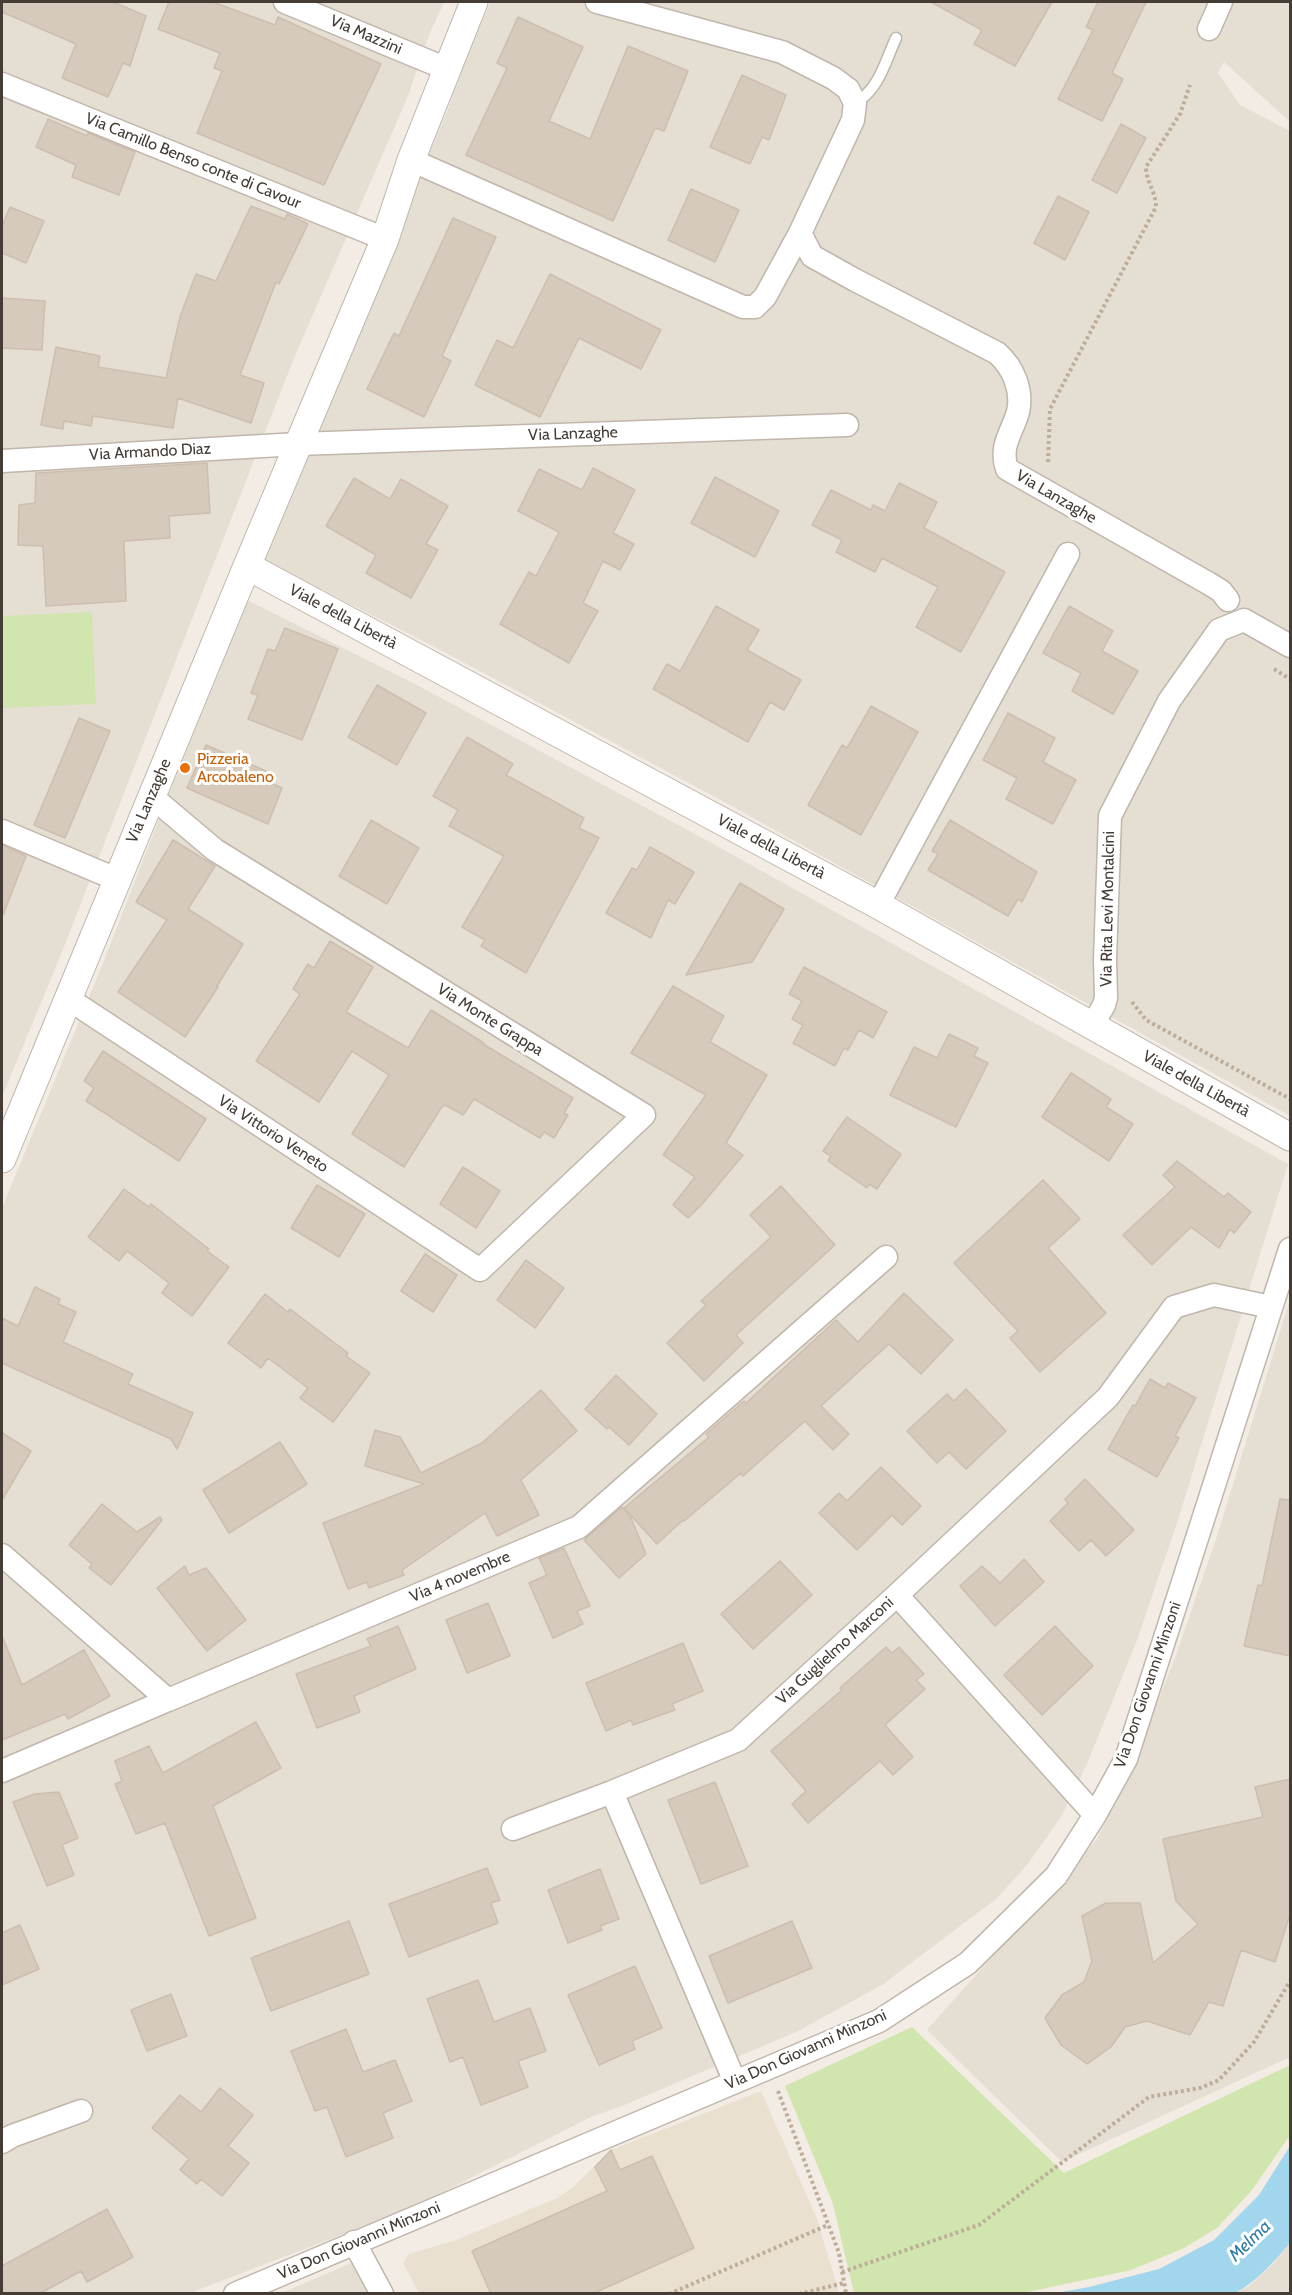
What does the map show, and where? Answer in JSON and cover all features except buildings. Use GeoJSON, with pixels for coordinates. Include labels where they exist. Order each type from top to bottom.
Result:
{"type":"FeatureCollection","features":[{"type":"Feature","properties":{"kind":"street","name":"Via Mazzini"},"geometry":{"type":"LineString","coordinates":[[285,2],[447,69]]}},
{"type":"Feature","properties":{"kind":"street","name":"Via Lanzaghe"},"geometry":{"type":"LineString","coordinates":[[2,1159],[116,879],[385,239],[411,160],[474,2]]}},
{"type":"Feature","properties":{"kind":"street"},"geometry":{"type":"LineString","coordinates":[[411,160],[743,307],[755,307],[765,297],[800,233],[854,120],[855,103],[848,89],[833,78],[782,52],[597,2]]}},
{"type":"Feature","properties":{"kind":"street"},"geometry":{"type":"LineString","coordinates":[[1209,29],[1221,2]]}},
{"type":"Feature","properties":{"kind":"street","name":"Via Camillo Benso conte di Cavour"},"geometry":{"type":"LineString","coordinates":[[2,84],[385,239]]}},
{"type":"Feature","properties":{"kind":"street","name":"Via Lanzaghe"},"geometry":{"type":"LineString","coordinates":[[800,233],[812,256],[997,353],[1005,360],[1013,371],[1019,398],[1018,410],[1003,451],[1007,469],[1208,583],[1221,591],[1228,600]]}},
{"type":"Feature","properties":{"kind":"street","name":"Via Lanzaghe"},"geometry":{"type":"LineString","coordinates":[[298,444],[847,425]]}},
{"type":"Feature","properties":{"kind":"street","name":"Via Armando Diaz"},"geometry":{"type":"LineString","coordinates":[[2,461],[298,444]]}},
{"type":"Feature","properties":{"kind":"street"},"geometry":{"type":"LineString","coordinates":[[878,905],[1068,554]]}},
{"type":"Feature","properties":{"kind":"street","name":"Viale della Libertà"},"geometry":{"type":"LineString","coordinates":[[247,566],[878,905],[1290,1137]]}},
{"type":"Feature","properties":{"kind":"street","name":"Via Rita Levi Montalcini"},"geometry":{"type":"LineString","coordinates":[[1092,1026],[1106,998],[1105,960],[1110,816],[1169,700],[1219,630],[1244,620],[1290,646]]}},
{"type":"Feature","properties":{"kind":"street","name":"Via Monte Grappa"},"geometry":{"type":"LineString","coordinates":[[151,796],[214,850],[644,1115],[480,1270]]}},
{"type":"Feature","properties":{"kind":"street"},"geometry":{"type":"LineString","coordinates":[[2,831],[116,879]]}},
{"type":"Feature","properties":{"kind":"street","name":"Via Vittorio Veneto"},"geometry":{"type":"LineString","coordinates":[[67,998],[480,1270]]}},
{"type":"Feature","properties":{"kind":"street","name":"Via Don Giovanni Minzoni"},"geometry":{"type":"LineString","coordinates":[[235,2294],[879,2021],[968,1963],[1056,1876],[1095,1815],[1126,1759],[1290,1249]]}},
{"type":"Feature","properties":{"kind":"street","name":"Via 4 novembre"},"geometry":{"type":"LineString","coordinates":[[2,1771],[579,1527],[886,1257]]}},
{"type":"Feature","properties":{"kind":"street","name":"Via Guglielmo Marconi"},"geometry":{"type":"LineString","coordinates":[[513,1829],[612,1792],[738,1740],[1108,1397],[1174,1307],[1214,1295],[1271,1307]]}},
{"type":"Feature","properties":{"kind":"street"},"geometry":{"type":"LineString","coordinates":[[2,1555],[168,1700]]}},
{"type":"Feature","properties":{"kind":"street"},"geometry":{"type":"LineString","coordinates":[[897,1595],[1095,1815]]}},
{"type":"Feature","properties":{"kind":"street"},"geometry":{"type":"LineString","coordinates":[[612,1792],[735,2082]]}},
{"type":"Feature","properties":{"kind":"street"},"geometry":{"type":"LineString","coordinates":[[2,2142],[12,2136],[81,2111]]}},
{"type":"Feature","properties":{"kind":"street"},"geometry":{"type":"LineString","coordinates":[[354,2242],[382,2294]]}},
{"type":"Feature","properties":{"kind":"lane"},"geometry":{"type":"LineString","coordinates":[[855,103],[874,89],[896,38]]}},
{"type":"Feature","properties":{"kind":"path"},"geometry":{"type":"LineString","coordinates":[[1049,468],[1050,409],[1156,207],[1156,197],[1146,175],[1146,167],[1180,114],[1190,85]]}},
{"type":"Feature","properties":{"kind":"path"},"geometry":{"type":"LineString","coordinates":[[1129,996],[1135,1009],[1146,1020],[1290,1099]]}},
{"type":"Feature","properties":{"kind":"path"},"geometry":{"type":"LineString","coordinates":[[842,2272],[979,2225],[1149,2097],[1200,2088],[1219,2080],[1254,2042],[1290,1981]]}},
{"type":"Feature","properties":{"kind":"path"},"geometry":{"type":"LineString","coordinates":[[777,2088],[838,2253],[846,2294]]}},
{"type":"Feature","properties":{"kind":"path"},"geometry":{"type":"LineString","coordinates":[[669,2294],[828,2225]]}},
{"type":"Feature","properties":{"kind":"path"},"geometry":{"type":"LineString","coordinates":[[800,2294],[844,2283]]}},
{"type":"Feature","properties":{"kind":"shaded area"},"geometry":{"type":"Polygon","coordinates":[[[2,2],[444,2],[429,35],[408,96],[294,358],[62,952],[2,1097],[2,2]]]}},
{"type":"Feature","properties":{"kind":"shaded area"},"geometry":{"type":"Polygon","coordinates":[[[491,2],[1290,2],[1290,122],[1224,62],[1218,73],[1240,105],[1290,131],[1290,1116],[728,804],[435,647],[261,559],[334,374],[447,112],[468,51],[491,2]]]}},
{"type":"Feature","properties":{"kind":"shaded area"},"geometry":{"type":"Polygon","coordinates":[[[245,599],[415,684],[708,841],[1288,1164],[1177,1523],[1136,1643],[1087,1764],[1061,1817],[1027,1865],[996,1899],[882,1985],[796,2032],[591,2117],[411,2208],[190,2293],[2,2294],[2,1208],[101,968],[245,599]]]}},
{"type":"Feature","properties":{"kind":"shaded area"},"geometry":{"type":"Polygon","coordinates":[[[1290,1299],[1290,2057],[1062,2162],[927,2030],[1097,1839],[1126,1781],[1175,1658],[1217,1536],[1290,1299]]]}},
{"type":"Feature","properties":{"kind":"shaded area"},"geometry":{"type":"Polygon","coordinates":[[[761,2091],[817,2219],[839,2293],[419,2293],[403,2263],[409,2254],[456,2240],[557,2198],[572,2188],[611,2150],[761,2091]]]}},
{"type":"Feature","properties":{"kind":"shaded area"},"geometry":{"type":"Polygon","coordinates":[[[1290,2243],[1290,2293],[1234,2294],[1249,2286],[1273,2264],[1290,2243]]]}},
{"type":"Feature","properties":{"kind":"shaded area"},"geometry":{"type":"Polygon","coordinates":[[[351,2263],[368,2293],[282,2293],[351,2263]]]}},
{"type":"Feature","properties":{"kind":"green space"},"geometry":{"type":"Polygon","coordinates":[[[92,612],[96,704],[2,708],[2,616],[92,612]]]}},
{"type":"Feature","properties":{"kind":"green space"},"geometry":{"type":"Polygon","coordinates":[[[912,2027],[1064,2173],[1290,2065],[1290,2135],[1252,2190],[1217,2228],[1182,2249],[1131,2270],[1023,2293],[854,2293],[833,2204],[785,2086],[912,2027]]]}},
{"type":"Feature","properties":{"kind":"water","name":"Melma"},"geometry":{"type":"Polygon","coordinates":[[[1290,2146],[1290,2243],[1265,2271],[1242,2289],[1234,2294],[1056,2293],[1159,2269],[1214,2240],[1259,2195],[1290,2146]]]}},
{"type":"Feature","properties":{"kind":"place","name":"Pizzeria Arcobaleno"},"geometry":{"type":"Point","coordinates":[185,768]}}]}
